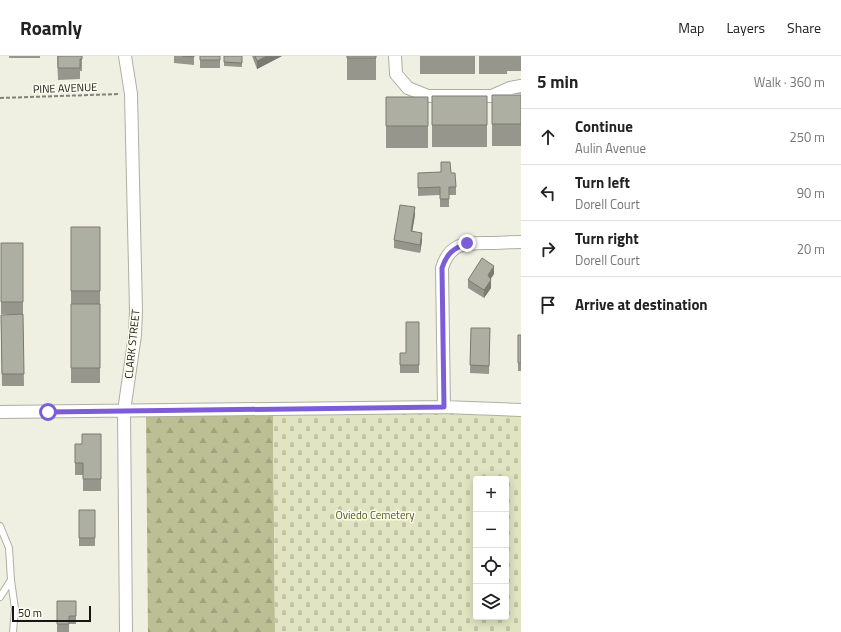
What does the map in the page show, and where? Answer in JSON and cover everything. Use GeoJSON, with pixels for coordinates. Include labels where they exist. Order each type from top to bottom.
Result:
{"type":"FeatureCollection","features":[{"type":"Feature","properties":{"kind":"street","name":"CLARK STREET"},"geometry":{"type":"LineString","coordinates":[[125,56],[131,94],[136,311],[135,335],[124,411],[126,632]]}},
{"type":"Feature","properties":{"kind":"street"},"geometry":{"type":"LineString","coordinates":[[395,56],[396,74],[408,88],[428,96],[492,96],[521,100]]}},
{"type":"Feature","properties":{"kind":"street"},"geometry":{"type":"LineString","coordinates":[[492,96],[510,88],[521,86]]}},
{"type":"Feature","properties":{"kind":"street"},"geometry":{"type":"LineString","coordinates":[[444,407],[442,268],[445,258],[456,248],[467,243],[521,242]]}},
{"type":"Feature","properties":{"kind":"street"},"geometry":{"type":"LineString","coordinates":[[0,412],[444,407],[521,410]]}},
{"type":"Feature","properties":{"kind":"lane"},"geometry":{"type":"LineString","coordinates":[[0,526],[9,548],[15,609],[13,632]]}},
{"type":"Feature","properties":{"kind":"lane"},"geometry":{"type":"LineString","coordinates":[[0,597],[11,580]]}},
{"type":"Feature","properties":{"kind":"path","name":"PINE AVENUE"},"geometry":{"type":"LineString","coordinates":[[0,98],[131,94]]}},
{"type":"Feature","properties":{"kind":"green space","name":"Oviedo Cemetery"},"geometry":{"type":"Polygon","coordinates":[[[450,413],[521,415],[521,632],[275,632],[273,415],[450,413]]]}},
{"type":"Feature","properties":{"kind":"green space"},"geometry":{"type":"Polygon","coordinates":[[[273,415],[275,632],[148,632],[146,416],[273,415]]]}},
{"type":"Feature","properties":{"kind":"building"},"geometry":{"type":"Polygon","coordinates":[[[58,56],[82,56],[82,59],[80,59],[80,68],[58,68],[58,56]]]}},
{"type":"Feature","properties":{"kind":"building"},"geometry":{"type":"Polygon","coordinates":[[[200,56],[220,56],[220,60],[200,60],[200,56]]]}},
{"type":"Feature","properties":{"kind":"building"},"geometry":{"type":"Polygon","coordinates":[[[224,56],[242,56],[242,63],[224,62],[224,56]]]}},
{"type":"Feature","properties":{"kind":"building"},"geometry":{"type":"Polygon","coordinates":[[[255,56],[267,56],[257,61],[255,56]]]}},
{"type":"Feature","properties":{"kind":"building"},"geometry":{"type":"Polygon","coordinates":[[[347,56],[376,56],[376,58],[347,58],[347,56]]]}},
{"type":"Feature","properties":{"kind":"building"},"geometry":{"type":"Polygon","coordinates":[[[492,95],[521,95],[521,124],[492,124],[492,95]]]}},
{"type":"Feature","properties":{"kind":"building"},"geometry":{"type":"Polygon","coordinates":[[[432,96],[487,96],[487,125],[432,125],[432,96]]]}},
{"type":"Feature","properties":{"kind":"building"},"geometry":{"type":"Polygon","coordinates":[[[386,97],[428,97],[428,126],[386,126],[386,97]]]}},
{"type":"Feature","properties":{"kind":"building"},"geometry":{"type":"Polygon","coordinates":[[[441,162],[450,162],[451,173],[455,173],[456,187],[449,187],[449,199],[440,199],[440,187],[418,188],[418,173],[441,172],[441,162]]]}},
{"type":"Feature","properties":{"kind":"building"},"geometry":{"type":"Polygon","coordinates":[[[400,205],[415,207],[411,231],[422,233],[420,245],[394,240],[400,205]]]}},
{"type":"Feature","properties":{"kind":"building"},"geometry":{"type":"Polygon","coordinates":[[[71,227],[100,227],[100,291],[71,291],[71,227]]]}},
{"type":"Feature","properties":{"kind":"building"},"geometry":{"type":"Polygon","coordinates":[[[1,243],[23,243],[23,302],[1,302],[1,243]]]}},
{"type":"Feature","properties":{"kind":"building"},"geometry":{"type":"Polygon","coordinates":[[[482,258],[494,266],[488,275],[491,280],[484,290],[468,280],[482,258]]]}},
{"type":"Feature","properties":{"kind":"building"},"geometry":{"type":"Polygon","coordinates":[[[71,304],[100,304],[100,368],[71,368],[71,304]]]}},
{"type":"Feature","properties":{"kind":"building"},"geometry":{"type":"Polygon","coordinates":[[[23,314],[24,374],[2,374],[1,315],[23,314]]]}},
{"type":"Feature","properties":{"kind":"building"},"geometry":{"type":"Polygon","coordinates":[[[406,322],[419,322],[419,365],[400,365],[400,353],[406,353],[406,322]]]}},
{"type":"Feature","properties":{"kind":"building"},"geometry":{"type":"Polygon","coordinates":[[[471,328],[490,328],[489,366],[470,365],[471,328]]]}},
{"type":"Feature","properties":{"kind":"building"},"geometry":{"type":"Polygon","coordinates":[[[518,335],[521,335],[521,363],[518,363],[518,335]]]}},
{"type":"Feature","properties":{"kind":"building"},"geometry":{"type":"Polygon","coordinates":[[[82,434],[101,434],[101,479],[83,479],[83,463],[75,463],[75,444],[82,444],[82,434]]]}},
{"type":"Feature","properties":{"kind":"building"},"geometry":{"type":"Polygon","coordinates":[[[79,510],[95,510],[95,538],[79,538],[79,510]]]}},
{"type":"Feature","properties":{"kind":"building"},"geometry":{"type":"Polygon","coordinates":[[[57,601],[76,601],[76,616],[69,616],[69,624],[57,624],[57,601]]]}},
{"type":"Feature","properties":{"kind":"route"},"geometry":{"type":"LineString","coordinates":[[48,412],[444,407],[442,268],[445,258],[456,248],[467,243]]}}]}
